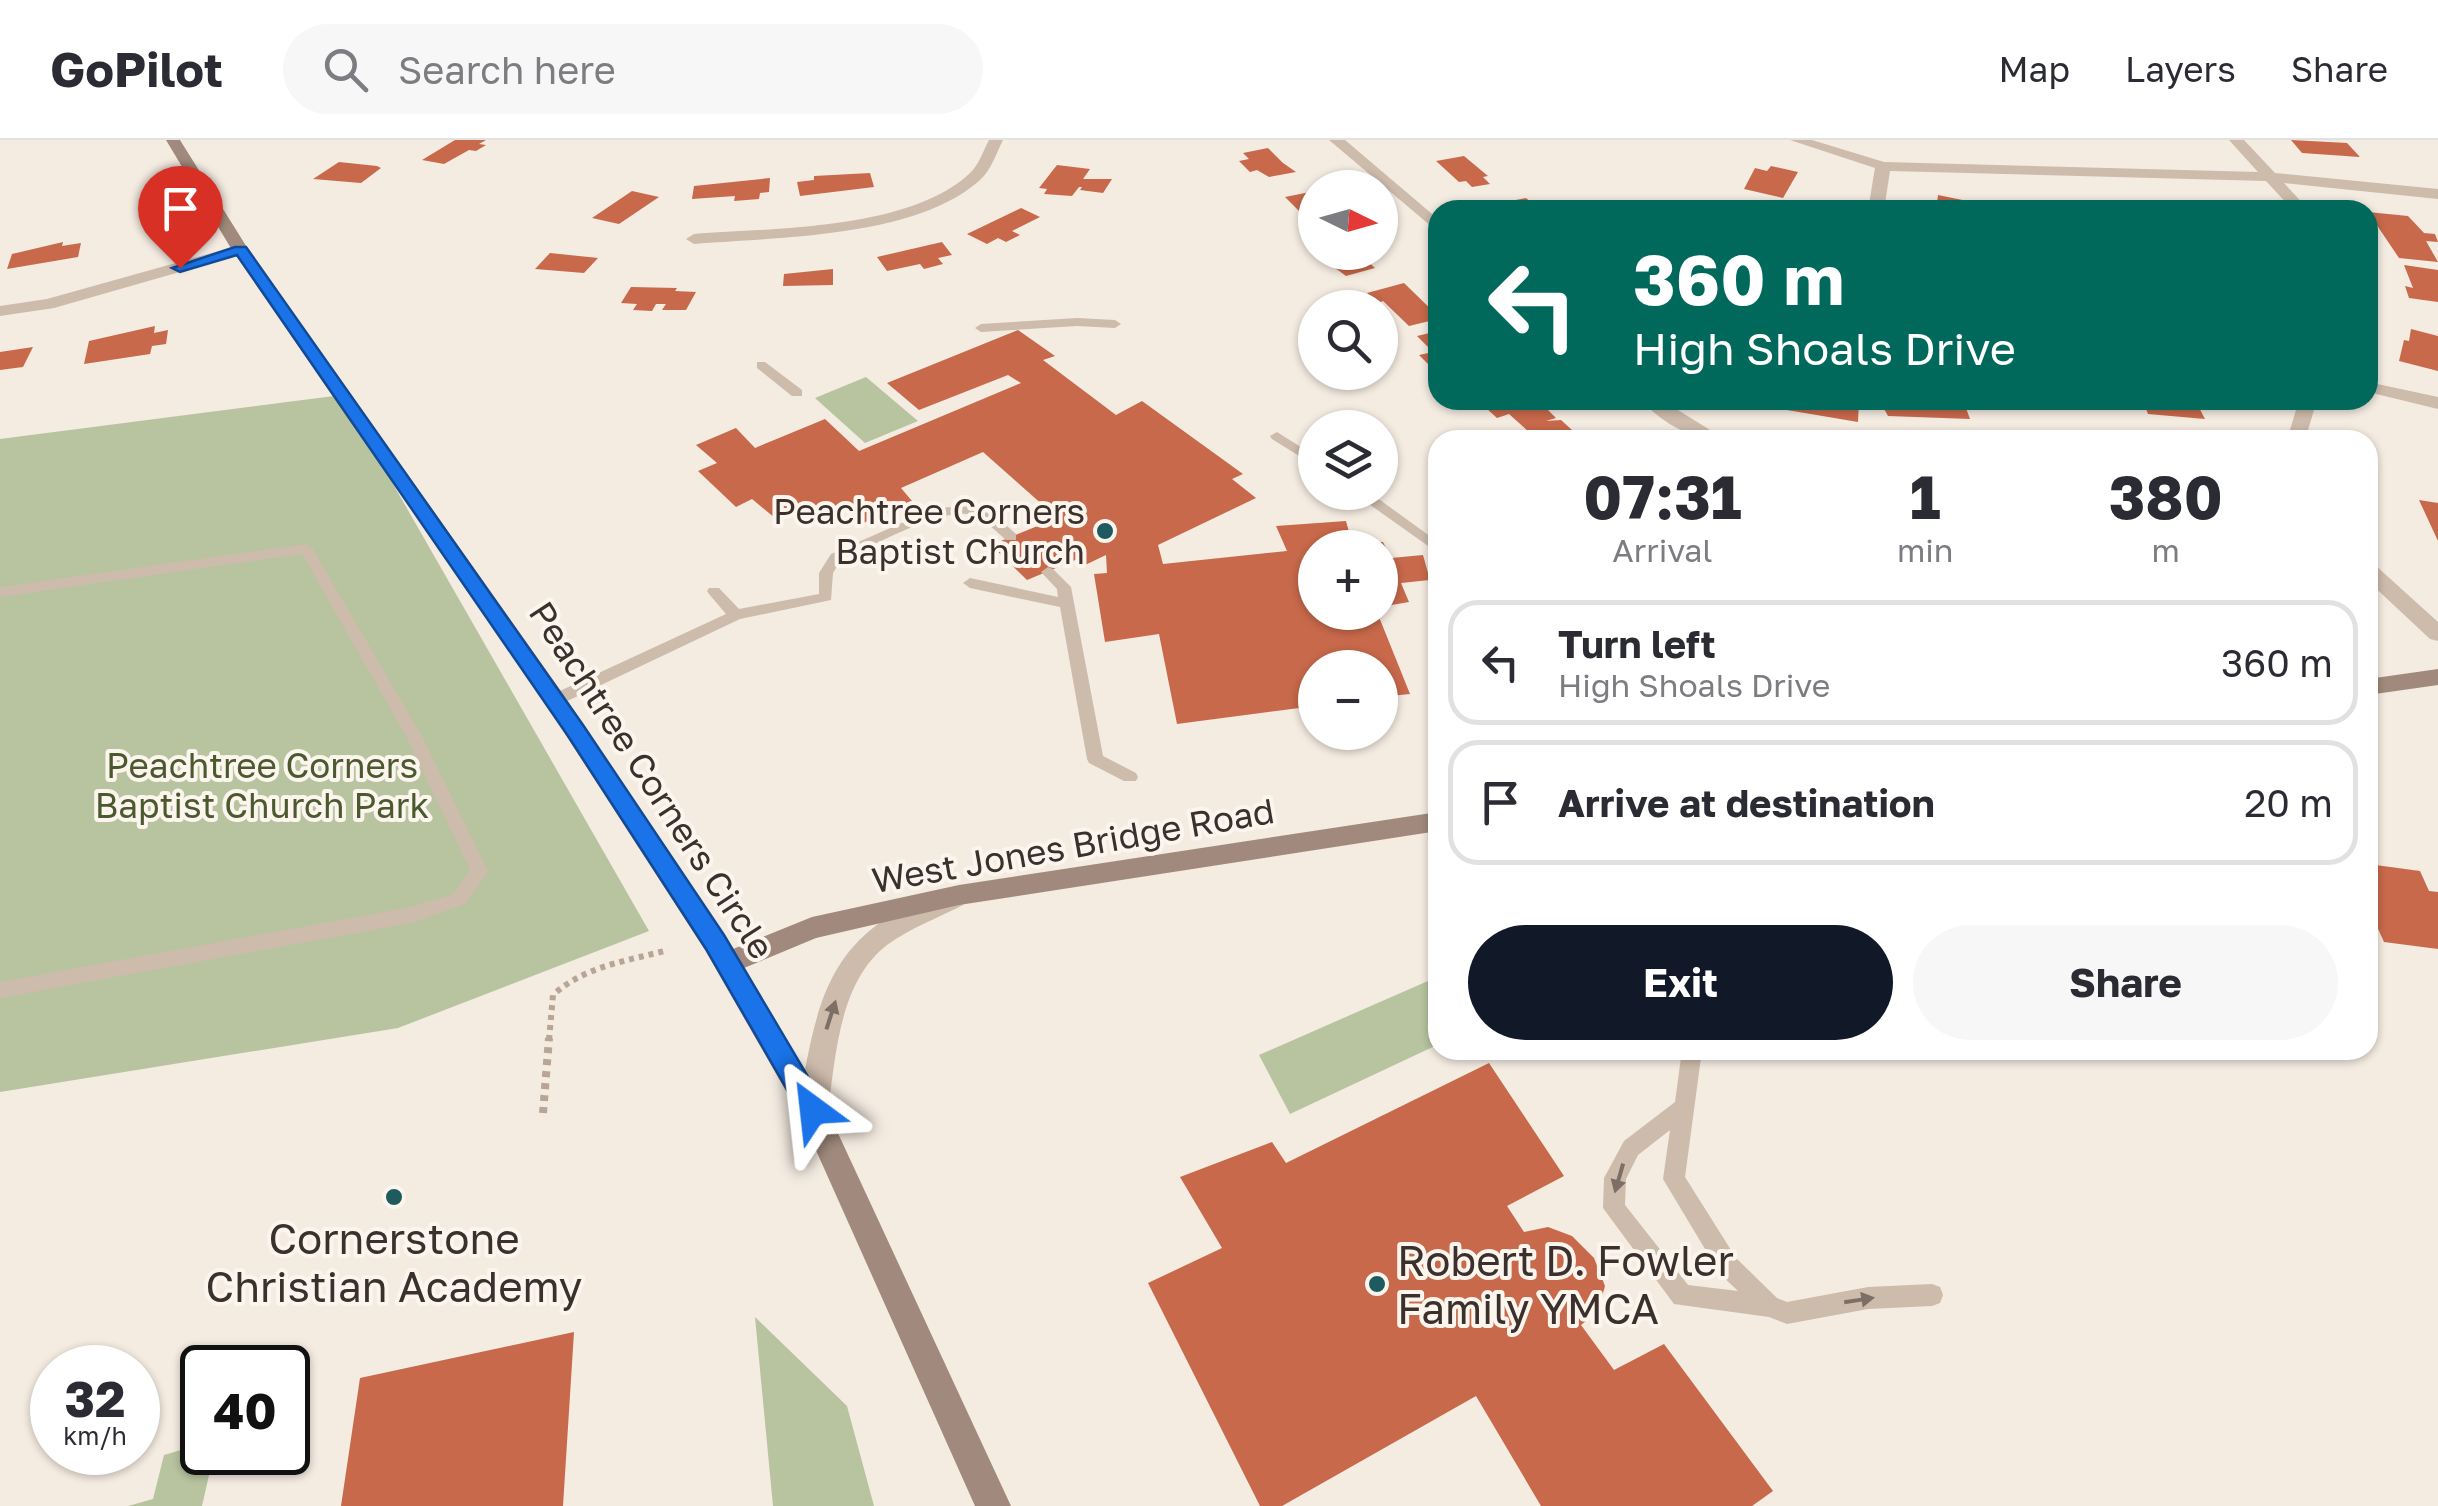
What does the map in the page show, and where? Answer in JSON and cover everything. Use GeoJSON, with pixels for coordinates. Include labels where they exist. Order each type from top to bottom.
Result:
{"type":"FeatureCollection","features":[{"type":"Feature","properties":{"kind":"street","name":"Peachtree Corners Circle"},"geometry":{"type":"LineString","coordinates":[[173,140],[240,250],[555,700],[728,963],[813,1110],[993,1506]]}},
{"type":"Feature","properties":{"kind":"street"},"geometry":{"type":"LineString","coordinates":[[694,240],[858,221],[913,210],[956,192],[978,174],[996,140]]}},
{"type":"Feature","properties":{"kind":"street"},"geometry":{"type":"LineString","coordinates":[[1336,140],[1428,218]]}},
{"type":"Feature","properties":{"kind":"street"},"geometry":{"type":"LineString","coordinates":[[1798,140],[1883,166],[2270,177],[2438,194]]}},
{"type":"Feature","properties":{"kind":"street"},"geometry":{"type":"LineString","coordinates":[[2236,140],[2292,200]]}},
{"type":"Feature","properties":{"kind":"street"},"geometry":{"type":"LineString","coordinates":[[1878,200],[1883,166]]}},
{"type":"Feature","properties":{"kind":"street"},"geometry":{"type":"LineString","coordinates":[[0,310],[48,304],[240,250]]}},
{"type":"Feature","properties":{"kind":"street"},"geometry":{"type":"LineString","coordinates":[[2378,388],[2438,403]]}},
{"type":"Feature","properties":{"kind":"street"},"geometry":{"type":"LineString","coordinates":[[1665,410],[1694,430]]}},
{"type":"Feature","properties":{"kind":"street"},"geometry":{"type":"LineString","coordinates":[[2378,579],[2438,634]]}},
{"type":"Feature","properties":{"kind":"street"},"geometry":{"type":"LineString","coordinates":[[2378,686],[2438,677]]}},
{"type":"Feature","properties":{"kind":"street","name":"West Jones Bridge Road"},"geometry":{"type":"LineString","coordinates":[[728,963],[812,928],[958,895],[1428,823]]}},
{"type":"Feature","properties":{"kind":"street"},"geometry":{"type":"LineString","coordinates":[[813,1110],[827,1024],[842,980],[872,942],[958,895]]}},
{"type":"Feature","properties":{"kind":"lane"},"geometry":{"type":"LineString","coordinates":[[980,328],[1077,322],[1116,324]]}},
{"type":"Feature","properties":{"kind":"lane"},"geometry":{"type":"LineString","coordinates":[[761,365],[797,394]]}},
{"type":"Feature","properties":{"kind":"lane"},"geometry":{"type":"LineString","coordinates":[[1277,436],[1298,450]]}},
{"type":"Feature","properties":{"kind":"lane"},"geometry":{"type":"LineString","coordinates":[[555,700],[736,616],[826,596],[826,573],[836,557],[941,511],[972,510],[993,521],[1010,537]]}},
{"type":"Feature","properties":{"kind":"lane"},"geometry":{"type":"LineString","coordinates":[[1384,510],[1428,543]]}},
{"type":"Feature","properties":{"kind":"lane"},"geometry":{"type":"LineString","coordinates":[[0,592],[306,549],[416,740],[479,871],[459,900],[411,915],[0,990]]}},
{"type":"Feature","properties":{"kind":"lane"},"geometry":{"type":"LineString","coordinates":[[1048,572],[1064,587],[1095,759],[1130,776]]}},
{"type":"Feature","properties":{"kind":"lane"},"geometry":{"type":"LineString","coordinates":[[970,583],[1068,604]]}},
{"type":"Feature","properties":{"kind":"lane"},"geometry":{"type":"LineString","coordinates":[[714,590],[736,616]]}},
{"type":"Feature","properties":{"kind":"lane"},"geometry":{"type":"LineString","coordinates":[[1689,1060],[1674,1178],[1728,1266],[1769,1306]]}},
{"type":"Feature","properties":{"kind":"lane"},"geometry":{"type":"LineString","coordinates":[[1682,1108],[1631,1148],[1615,1178],[1614,1208],[1682,1296],[1769,1306],[1786,1313],[1868,1298],[1932,1295]]}},
{"type":"Feature","properties":{"kind":"path"},"geometry":{"type":"LineString","coordinates":[[543,1113],[552,995],[566,982],[582,975],[668,950]]}},
{"type":"Feature","properties":{"kind":"green space"},"geometry":{"type":"Polygon","coordinates":[[[866,377],[918,421],[865,443],[815,398],[866,377]]]}},
{"type":"Feature","properties":{"kind":"green space","name":"Peachtree Corners Baptist Church Park"},"geometry":{"type":"Polygon","coordinates":[[[342,395],[649,931],[398,1028],[0,1092],[0,439],[342,395]]]}},
{"type":"Feature","properties":{"kind":"green space"},"geometry":{"type":"Polygon","coordinates":[[[1428,981],[1428,1049],[1290,1114],[1259,1055],[1428,981]]]}},
{"type":"Feature","properties":{"kind":"green space"},"geometry":{"type":"Polygon","coordinates":[[[755,1317],[847,1406],[874,1506],[773,1506],[755,1317]]]}},
{"type":"Feature","properties":{"kind":"green space"},"geometry":{"type":"Polygon","coordinates":[[[180,1450],[180,1475],[209,1475],[202,1506],[128,1506],[153,1499],[164,1455],[180,1450]]]}},
{"type":"Feature","properties":{"kind":"building"},"geometry":{"type":"Polygon","coordinates":[[[455,140],[486,140],[479,144],[486,145],[444,164],[422,160],[455,140]]]}},
{"type":"Feature","properties":{"kind":"building"},"geometry":{"type":"Polygon","coordinates":[[[2291,140],[2347,143],[2360,157],[2302,153],[2291,140]]]}},
{"type":"Feature","properties":{"kind":"building"},"geometry":{"type":"Polygon","coordinates":[[[1268,148],[1296,172],[1269,177],[1257,170],[1250,172],[1239,161],[1249,159],[1243,153],[1268,148]]]}},
{"type":"Feature","properties":{"kind":"building"},"geometry":{"type":"Polygon","coordinates":[[[1464,156],[1488,176],[1483,177],[1490,184],[1472,187],[1466,181],[1459,182],[1436,161],[1464,156]]]}},
{"type":"Feature","properties":{"kind":"building"},"geometry":{"type":"Polygon","coordinates":[[[339,162],[381,168],[361,183],[313,179],[339,162]]]}},
{"type":"Feature","properties":{"kind":"building"},"geometry":{"type":"Polygon","coordinates":[[[1057,165],[1090,169],[1083,179],[1112,179],[1103,193],[1079,187],[1072,196],[1044,194],[1047,189],[1039,188],[1057,165]]]}},
{"type":"Feature","properties":{"kind":"building"},"geometry":{"type":"Polygon","coordinates":[[[1771,166],[1798,172],[1783,198],[1744,189],[1755,168],[1767,171],[1771,166]]]}},
{"type":"Feature","properties":{"kind":"building"},"geometry":{"type":"Polygon","coordinates":[[[870,173],[874,187],[800,196],[797,182],[814,180],[814,176],[870,173]]]}},
{"type":"Feature","properties":{"kind":"building"},"geometry":{"type":"Polygon","coordinates":[[[770,178],[769,192],[760,193],[759,199],[692,199],[694,186],[770,178]]]}},
{"type":"Feature","properties":{"kind":"building"},"geometry":{"type":"Polygon","coordinates":[[[632,191],[659,197],[619,224],[592,218],[632,191]]]}},
{"type":"Feature","properties":{"kind":"building"},"geometry":{"type":"Polygon","coordinates":[[[1298,194],[1298,210],[1285,197],[1298,194]]]}},
{"type":"Feature","properties":{"kind":"building"},"geometry":{"type":"Polygon","coordinates":[[[1938,195],[1963,200],[1937,200],[1938,195]]]}},
{"type":"Feature","properties":{"kind":"building"},"geometry":{"type":"Polygon","coordinates":[[[1021,208],[1040,217],[1012,231],[1020,235],[1006,242],[998,238],[987,244],[967,234],[1021,208]]]}},
{"type":"Feature","properties":{"kind":"building"},"geometry":{"type":"Polygon","coordinates":[[[2378,213],[2408,216],[2424,233],[2435,234],[2438,242],[2426,241],[2438,262],[2399,258],[2378,227],[2378,213]]]}},
{"type":"Feature","properties":{"kind":"building"},"geometry":{"type":"Polygon","coordinates":[[[63,242],[62,246],[81,243],[78,257],[7,269],[12,254],[63,242]]]}},
{"type":"Feature","properties":{"kind":"building"},"geometry":{"type":"Polygon","coordinates":[[[942,242],[952,255],[938,258],[943,264],[924,269],[920,264],[887,271],[877,257],[942,242]]]}},
{"type":"Feature","properties":{"kind":"building"},"geometry":{"type":"Polygon","coordinates":[[[550,253],[598,258],[584,273],[535,269],[550,253]]]}},
{"type":"Feature","properties":{"kind":"building"},"geometry":{"type":"Polygon","coordinates":[[[2404,265],[2438,270],[2438,302],[2409,298],[2405,286],[2413,288],[2404,265]]]}},
{"type":"Feature","properties":{"kind":"building"},"geometry":{"type":"Polygon","coordinates":[[[833,269],[833,285],[783,286],[784,274],[833,269]]]}},
{"type":"Feature","properties":{"kind":"building"},"geometry":{"type":"Polygon","coordinates":[[[1338,270],[1368,270],[1346,276],[1338,270]]]}},
{"type":"Feature","properties":{"kind":"building"},"geometry":{"type":"Polygon","coordinates":[[[1404,283],[1428,306],[1428,321],[1409,326],[1398,315],[1398,290],[1378,290],[1404,283]]]}},
{"type":"Feature","properties":{"kind":"building"},"geometry":{"type":"Polygon","coordinates":[[[631,287],[696,292],[686,310],[662,310],[666,304],[656,304],[652,311],[633,310],[637,304],[621,303],[631,287]]]}},
{"type":"Feature","properties":{"kind":"building"},"geometry":{"type":"Polygon","coordinates":[[[155,326],[154,333],[168,330],[166,344],[152,346],[150,354],[84,364],[89,341],[155,326]]]}},
{"type":"Feature","properties":{"kind":"building"},"geometry":{"type":"Polygon","coordinates":[[[2411,329],[2438,336],[2438,371],[2399,361],[2411,329]]]}},
{"type":"Feature","properties":{"kind":"building","name":"Peachtree Corners Baptist Church"},"geometry":{"type":"Polygon","coordinates":[[[1018,330],[1055,356],[1043,360],[1116,415],[1142,401],[1243,474],[1232,479],[1256,498],[1158,545],[1163,564],[1287,551],[1276,526],[1346,521],[1348,530],[1298,530],[1298,630],[1384,630],[1392,650],[1298,650],[1298,708],[1177,724],[1159,634],[1105,642],[1094,574],[1107,573],[1106,555],[1083,566],[1080,558],[1027,580],[991,545],[1045,523],[1033,512],[1044,506],[983,452],[901,488],[912,501],[861,524],[840,504],[823,512],[811,504],[775,518],[752,499],[736,507],[698,471],[717,463],[696,445],[736,428],[755,448],[825,419],[859,451],[1021,383],[1008,375],[919,410],[887,383],[1018,330]]]}},
{"type":"Feature","properties":{"kind":"building"},"geometry":{"type":"Polygon","coordinates":[[[1428,333],[1428,347],[1417,336],[1428,333]]]}},
{"type":"Feature","properties":{"kind":"building"},"geometry":{"type":"Polygon","coordinates":[[[33,347],[23,367],[0,370],[0,352],[33,347]]]}},
{"type":"Feature","properties":{"kind":"building"},"geometry":{"type":"Polygon","coordinates":[[[1488,410],[1548,410],[1556,418],[1546,421],[1561,420],[1572,430],[1527,430],[1509,414],[1497,418],[1488,410]]]}},
{"type":"Feature","properties":{"kind":"building"},"geometry":{"type":"Polygon","coordinates":[[[1787,410],[1859,410],[1858,422],[1787,410]]]}},
{"type":"Feature","properties":{"kind":"building"},"geometry":{"type":"Polygon","coordinates":[[[1885,410],[1967,410],[1970,419],[1888,416],[1885,410]]]}},
{"type":"Feature","properties":{"kind":"building"},"geometry":{"type":"Polygon","coordinates":[[[2146,410],[2200,410],[2205,419],[2148,414],[2146,410]]]}},
{"type":"Feature","properties":{"kind":"building"},"geometry":{"type":"Polygon","coordinates":[[[2419,500],[2438,503],[2438,541],[2419,500]]]}},
{"type":"Feature","properties":{"kind":"building","name":"Peachtree Corners Baptist Church"},"geometry":{"type":"Polygon","coordinates":[[[1423,555],[1428,580],[1401,583],[1409,602],[1398,604],[1398,557],[1423,555]]]}},
{"type":"Feature","properties":{"kind":"building","name":"Peachtree Corners Baptist Church"},"geometry":{"type":"Polygon","coordinates":[[[1398,664],[1410,694],[1398,695],[1398,664]]]}},
{"type":"Feature","properties":{"kind":"building"},"geometry":{"type":"Polygon","coordinates":[[[2378,865],[2420,871],[2429,891],[2438,892],[2438,949],[2384,942],[2378,929],[2378,865]]]}},
{"type":"Feature","properties":{"kind":"building","name":"Robert D. Fowler Family YMCA"},"geometry":{"type":"Polygon","coordinates":[[[1489,1063],[1564,1176],[1507,1206],[1524,1232],[1548,1227],[1572,1236],[1594,1258],[1605,1286],[1598,1311],[1581,1325],[1614,1370],[1664,1344],[1773,1491],[1752,1506],[1541,1506],[1476,1396],[1282,1506],[1260,1506],[1148,1283],[1222,1248],[1180,1177],[1272,1142],[1286,1163],[1489,1063]]]}},
{"type":"Feature","properties":{"kind":"building"},"geometry":{"type":"Polygon","coordinates":[[[574,1332],[563,1506],[341,1506],[360,1378],[574,1332]]]}},
{"type":"Feature","properties":{"kind":"place","name":"Peachtree Corners Baptist Church"},"geometry":{"type":"Point","coordinates":[1105,531]}},
{"type":"Feature","properties":{"kind":"place","name":"Cornerstone Christian Academy"},"geometry":{"type":"Point","coordinates":[394,1197]}},
{"type":"Feature","properties":{"kind":"place","name":"Robert D. Fowler Family YMCA"},"geometry":{"type":"Point","coordinates":[1377,1284]}},
{"type":"Feature","properties":{"kind":"route"},"geometry":{"type":"LineString","coordinates":[[180,268],[240,250],[575,730],[715,942],[813,1110]]}}]}
